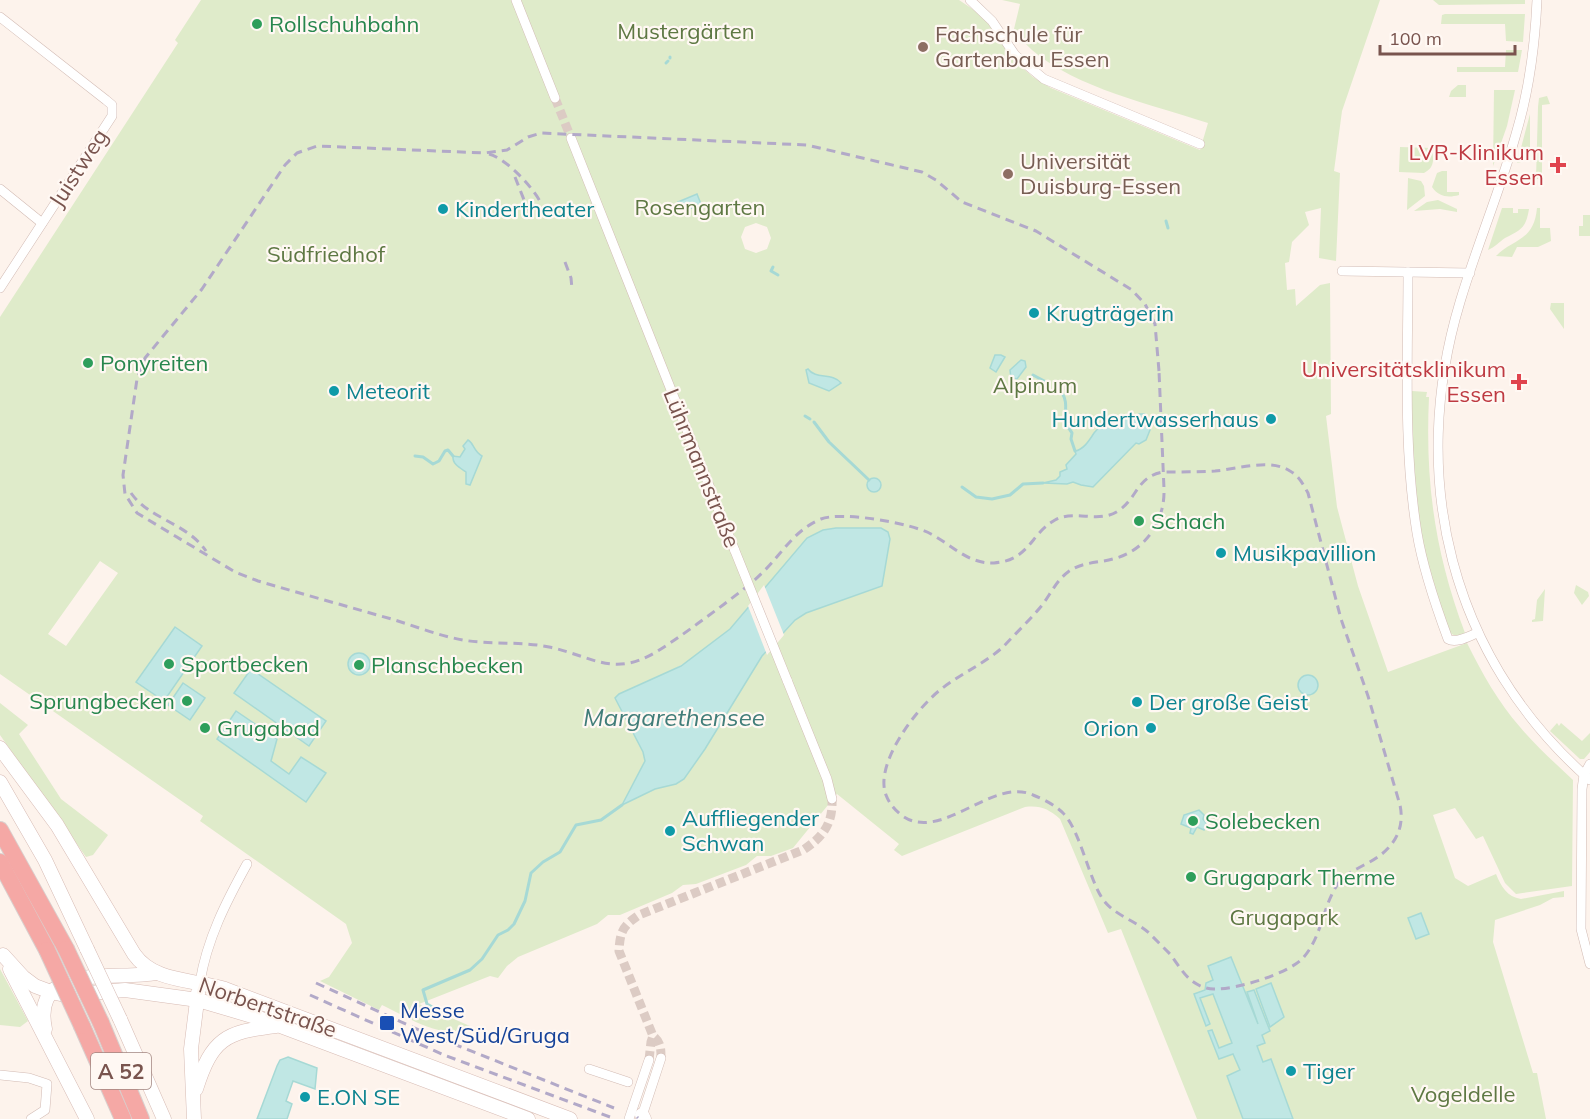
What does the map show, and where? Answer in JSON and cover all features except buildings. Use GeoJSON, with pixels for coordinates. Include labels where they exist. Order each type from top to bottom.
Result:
{"type":"FeatureCollection","features":[{"type":"Feature","properties":{"kind":"highway","name":"A 52"},"geometry":{"type":"LineString","coordinates":[[0,830],[66,950],[101,1023],[141,1119]]}},
{"type":"Feature","properties":{"kind":"highway","name":"A 52"},"geometry":{"type":"LineString","coordinates":[[0,862],[47,950],[123,1119]]}},
{"type":"Feature","properties":{"kind":"main road"},"geometry":{"type":"LineString","coordinates":[[0,748],[57,825],[138,960],[156,973]]}},
{"type":"Feature","properties":{"kind":"main road"},"geometry":{"type":"LineString","coordinates":[[0,782],[45,861],[120,1019],[164,1119]]}},
{"type":"Feature","properties":{"kind":"main road"},"geometry":{"type":"LineString","coordinates":[[2,951],[23,977],[35,986],[51,992]]}},
{"type":"Feature","properties":{"kind":"main road"},"geometry":{"type":"LineString","coordinates":[[2,951],[24,999],[87,1119]]}},
{"type":"Feature","properties":{"kind":"main road"},"geometry":{"type":"LineString","coordinates":[[48,1041],[42,1015],[45,1003],[51,992],[63,983],[76,979],[156,973]]}},
{"type":"Feature","properties":{"kind":"main road","name":"Norbertstraße"},"geometry":{"type":"LineString","coordinates":[[156,973],[225,989],[570,1119]]}},
{"type":"Feature","properties":{"kind":"main road"},"geometry":{"type":"LineString","coordinates":[[194,1119],[191,1049],[200,982]]}},
{"type":"Feature","properties":{"kind":"main road","name":"Norbertstraße"},"geometry":{"type":"LineString","coordinates":[[51,992],[65,995],[125,990],[198,1000],[246,1013],[528,1119]]}},
{"type":"Feature","properties":{"kind":"main road"},"geometry":{"type":"LineString","coordinates":[[193,1097],[204,1065],[220,1041],[250,1029],[278,1025]]}},
{"type":"Feature","properties":{"kind":"street"},"geometry":{"type":"LineString","coordinates":[[516,0],[555,98]]}},
{"type":"Feature","properties":{"kind":"street"},"geometry":{"type":"LineString","coordinates":[[970,0],[992,21],[1016,55],[1044,79],[1200,144]]}},
{"type":"Feature","properties":{"kind":"street"},"geometry":{"type":"LineString","coordinates":[[1537,0],[1529,75],[1517,132],[1460,304],[1445,365],[1440,395],[1437,447],[1439,486],[1446,531],[1467,608],[1493,664],[1533,721],[1587,778]]}},
{"type":"Feature","properties":{"kind":"street","name":"Juistweg"},"geometry":{"type":"LineString","coordinates":[[0,17],[106,100],[113,109],[112,116],[0,288]]}},
{"type":"Feature","properties":{"kind":"street","name":"Lührmannstraße"},"geometry":{"type":"LineString","coordinates":[[571,138],[827,779],[832,799]]}},
{"type":"Feature","properties":{"kind":"street"},"geometry":{"type":"LineString","coordinates":[[0,189],[42,223]]}},
{"type":"Feature","properties":{"kind":"street"},"geometry":{"type":"LineString","coordinates":[[1342,271],[1470,273]]}},
{"type":"Feature","properties":{"kind":"street"},"geometry":{"type":"LineString","coordinates":[[1408,272],[1408,422],[1412,495],[1417,535],[1425,572],[1448,639],[1456,641],[1478,633]]}},
{"type":"Feature","properties":{"kind":"street"},"geometry":{"type":"LineString","coordinates":[[1590,764],[1587,778],[1581,929],[1590,964]]}},
{"type":"Feature","properties":{"kind":"street"},"geometry":{"type":"LineString","coordinates":[[200,982],[206,952],[217,923],[247,864]]}},
{"type":"Feature","properties":{"kind":"street"},"geometry":{"type":"LineString","coordinates":[[639,1118],[661,1058]]}},
{"type":"Feature","properties":{"kind":"street"},"geometry":{"type":"LineString","coordinates":[[639,1118],[649,1060]]}},
{"type":"Feature","properties":{"kind":"street"},"geometry":{"type":"LineString","coordinates":[[589,1069],[628,1082]]}},
{"type":"Feature","properties":{"kind":"street"},"geometry":{"type":"LineString","coordinates":[[0,1075],[29,1078],[47,1084],[45,1110],[31,1119]]}},
{"type":"Feature","properties":{"kind":"green space","name":"Grugapark"},"geometry":{"type":"Polygon","coordinates":[[[201,0],[959,0],[983,16],[1015,61],[1033,77],[1051,88],[1200,150],[1208,123],[1116,94],[1070,75],[1029,48],[1014,29],[1020,4],[1002,0],[1380,0],[1342,111],[1334,171],[1340,173],[1336,261],[1319,258],[1321,208],[1305,212],[1309,225],[1292,242],[1289,262],[1285,263],[1287,290],[1295,289],[1296,306],[1320,285],[1330,283],[1331,414],[1326,416],[1337,507],[1358,586],[1388,672],[1467,643],[1505,708],[1539,748],[1573,780],[1572,886],[1516,894],[1505,883],[1483,836],[1476,839],[1455,808],[1433,815],[1455,878],[1468,886],[1496,874],[1505,890],[1516,898],[1564,891],[1564,897],[1553,898],[1540,905],[1495,920],[1493,942],[1533,1073],[1537,1073],[1546,1119],[1197,1119],[1121,929],[1108,933],[1060,819],[1040,807],[1025,807],[902,856],[894,850],[899,844],[837,794],[793,848],[771,856],[757,856],[746,865],[696,884],[683,885],[672,893],[620,915],[608,915],[597,924],[518,957],[498,978],[490,976],[419,1004],[470,1026],[460,1030],[437,1030],[382,1005],[379,1010],[320,981],[329,977],[352,943],[346,924],[200,821],[203,816],[0,674],[0,317],[178,43],[175,40],[201,0]],[[756,223],[745,227],[741,237],[745,249],[756,253],[767,249],[771,238],[767,227],[756,223]],[[890,539],[752,605],[730,629],[671,671],[643,752],[645,761],[623,804],[684,779],[762,656],[795,620],[806,613],[882,586],[890,539]],[[100,561],[48,634],[66,646],[118,573],[100,561]]]}},
{"type":"Feature","properties":{"kind":"green space"},"geometry":{"type":"Polygon","coordinates":[[[1433,0],[1525,0],[1525,4],[1439,5],[1433,0]]]}},
{"type":"Feature","properties":{"kind":"green space"},"geometry":{"type":"Polygon","coordinates":[[[1525,14],[1523,42],[1506,41],[1505,24],[1441,24],[1442,15],[1525,14]]]}},
{"type":"Feature","properties":{"kind":"green space"},"geometry":{"type":"Polygon","coordinates":[[[1506,50],[1522,50],[1518,72],[1457,72],[1457,67],[1505,67],[1506,50]]]}},
{"type":"Feature","properties":{"kind":"green space"},"geometry":{"type":"Polygon","coordinates":[[[1458,85],[1466,85],[1466,97],[1449,97],[1451,91],[1458,85]]]}},
{"type":"Feature","properties":{"kind":"green space"},"geometry":{"type":"Polygon","coordinates":[[[1494,90],[1515,90],[1507,126],[1493,166],[1494,90]]]}},
{"type":"Feature","properties":{"kind":"green space"},"geometry":{"type":"Polygon","coordinates":[[[1547,96],[1550,104],[1542,105],[1542,179],[1536,179],[1539,98],[1547,96]]]}},
{"type":"Feature","properties":{"kind":"green space"},"geometry":{"type":"Polygon","coordinates":[[[1530,114],[1530,154],[1521,154],[1521,162],[1517,163],[1530,114]]]}},
{"type":"Feature","properties":{"kind":"green space"},"geometry":{"type":"Polygon","coordinates":[[[1400,147],[1432,148],[1433,162],[1428,171],[1424,173],[1399,172],[1400,147]]]}},
{"type":"Feature","properties":{"kind":"green space"},"geometry":{"type":"Polygon","coordinates":[[[1447,171],[1447,192],[1459,192],[1459,195],[1444,196],[1432,187],[1437,173],[1447,171]]]}},
{"type":"Feature","properties":{"kind":"green space"},"geometry":{"type":"Polygon","coordinates":[[[1408,178],[1421,181],[1425,196],[1407,210],[1408,178]]]}},
{"type":"Feature","properties":{"kind":"green space"},"geometry":{"type":"Polygon","coordinates":[[[1438,200],[1457,209],[1457,212],[1440,209],[1414,211],[1427,202],[1438,200]]]}},
{"type":"Feature","properties":{"kind":"green space"},"geometry":{"type":"Polygon","coordinates":[[[1502,208],[1513,208],[1513,213],[1518,213],[1518,209],[1529,209],[1522,228],[1488,250],[1502,208]]]}},
{"type":"Feature","properties":{"kind":"green space"},"geometry":{"type":"Polygon","coordinates":[[[1537,208],[1540,208],[1540,228],[1550,228],[1551,241],[1538,247],[1517,247],[1512,257],[1496,256],[1527,234],[1532,227],[1537,208]]]}},
{"type":"Feature","properties":{"kind":"green space"},"geometry":{"type":"Polygon","coordinates":[[[1583,215],[1590,215],[1590,236],[1579,236],[1579,226],[1583,226],[1583,215]]]}},
{"type":"Feature","properties":{"kind":"green space"},"geometry":{"type":"Polygon","coordinates":[[[1551,303],[1564,303],[1564,329],[1550,309],[1551,303]]]}},
{"type":"Feature","properties":{"kind":"green space"},"geometry":{"type":"Polygon","coordinates":[[[1412,391],[1427,392],[1426,397],[1429,397],[1429,459],[1434,517],[1446,574],[1465,633],[1458,635],[1449,632],[1424,553],[1413,461],[1412,391]]]}},
{"type":"Feature","properties":{"kind":"green space"},"geometry":{"type":"Polygon","coordinates":[[[1576,585],[1588,592],[1589,596],[1582,605],[1574,593],[1576,585]]]}},
{"type":"Feature","properties":{"kind":"green space"},"geometry":{"type":"Polygon","coordinates":[[[1545,589],[1543,621],[1532,622],[1535,619],[1537,600],[1545,589]]]}},
{"type":"Feature","properties":{"kind":"green space"},"geometry":{"type":"Polygon","coordinates":[[[0,703],[28,725],[19,734],[61,799],[108,835],[93,855],[86,857],[0,735],[0,703]]]}},
{"type":"Feature","properties":{"kind":"green space"},"geometry":{"type":"Polygon","coordinates":[[[1557,723],[1559,726],[1561,723],[1582,741],[1590,733],[1590,752],[1584,759],[1580,759],[1550,731],[1557,723]]]}},
{"type":"Feature","properties":{"kind":"green space"},"geometry":{"type":"Polygon","coordinates":[[[0,969],[28,1021],[20,1027],[0,1025],[0,969]]]}},
{"type":"Feature","properties":{"kind":"water"},"geometry":{"type":"Polygon","coordinates":[[[697,194],[701,204],[682,212],[678,202],[697,194]]]}},
{"type":"Feature","properties":{"kind":"water"},"geometry":{"type":"Polygon","coordinates":[[[995,355],[1005,357],[996,372],[990,368],[995,355]]]}},
{"type":"Feature","properties":{"kind":"water"},"geometry":{"type":"Polygon","coordinates":[[[1021,360],[1025,361],[1026,367],[1015,379],[1010,370],[1021,360]]]}},
{"type":"Feature","properties":{"kind":"water"},"geometry":{"type":"Polygon","coordinates":[[[806,370],[815,374],[833,378],[841,383],[829,391],[809,383],[806,370]]]}},
{"type":"Feature","properties":{"kind":"water"},"geometry":{"type":"Polygon","coordinates":[[[1139,414],[1144,414],[1142,421],[1147,422],[1150,430],[1146,440],[1139,444],[1136,443],[1093,487],[1073,482],[1043,483],[1056,480],[1060,472],[1067,469],[1066,465],[1076,454],[1075,451],[1083,447],[1109,419],[1117,421],[1137,419],[1139,414]]]}},
{"type":"Feature","properties":{"kind":"water"},"geometry":{"type":"Polygon","coordinates":[[[468,440],[482,456],[470,485],[466,484],[466,472],[457,466],[453,459],[453,456],[460,457],[465,449],[463,446],[468,440]]]}},
{"type":"Feature","properties":{"kind":"water"},"geometry":{"type":"Polygon","coordinates":[[[874,478],[879,480],[881,485],[879,490],[874,492],[869,490],[867,485],[869,480],[874,478]]]}},
{"type":"Feature","properties":{"kind":"water","name":"Margarethensee"},"geometry":{"type":"Polygon","coordinates":[[[881,528],[888,532],[890,539],[882,586],[806,613],[795,620],[762,656],[684,779],[676,784],[655,789],[622,805],[645,761],[643,752],[615,698],[619,694],[681,666],[730,629],[807,538],[823,530],[881,528]]]}},
{"type":"Feature","properties":{"kind":"water","name":"Sportbecken"},"geometry":{"type":"Polygon","coordinates":[[[175,627],[202,646],[164,701],[136,682],[175,627]]]}},
{"type":"Feature","properties":{"kind":"water","name":"Planschbecken"},"geometry":{"type":"Polygon","coordinates":[[[359,653],[367,656],[370,664],[367,672],[359,675],[351,672],[348,664],[351,656],[359,653]]]}},
{"type":"Feature","properties":{"kind":"water"},"geometry":{"type":"Polygon","coordinates":[[[251,669],[326,721],[309,746],[234,693],[251,669]]]}},
{"type":"Feature","properties":{"kind":"water"},"geometry":{"type":"Polygon","coordinates":[[[1308,675],[1315,678],[1318,685],[1315,692],[1308,695],[1301,692],[1298,685],[1301,678],[1308,675]]]}},
{"type":"Feature","properties":{"kind":"water","name":"Sprungbecken"},"geometry":{"type":"Polygon","coordinates":[[[183,683],[205,698],[190,720],[168,705],[183,683]]]}},
{"type":"Feature","properties":{"kind":"water"},"geometry":{"type":"Polygon","coordinates":[[[236,711],[277,739],[271,761],[289,774],[301,757],[326,773],[306,802],[217,739],[236,711]]]}},
{"type":"Feature","properties":{"kind":"water","name":"Solebecken"},"geometry":{"type":"Polygon","coordinates":[[[1199,810],[1204,815],[1203,819],[1206,823],[1204,830],[1197,827],[1193,834],[1190,833],[1191,828],[1181,824],[1184,815],[1199,810]]]}},
{"type":"Feature","properties":{"kind":"water"},"geometry":{"type":"Polygon","coordinates":[[[1421,913],[1429,934],[1416,939],[1408,918],[1421,913]]]}},
{"type":"Feature","properties":{"kind":"water"},"geometry":{"type":"Polygon","coordinates":[[[1231,957],[1258,1024],[1247,992],[1254,990],[1270,1031],[1262,1035],[1265,1043],[1257,1046],[1263,1062],[1271,1059],[1293,1119],[1243,1119],[1227,1076],[1240,1070],[1233,1054],[1219,1059],[1208,1031],[1212,1030],[1219,1048],[1232,1043],[1213,994],[1200,998],[1210,1024],[1206,1026],[1194,994],[1205,990],[1206,983],[1213,980],[1208,966],[1231,957]]]}},
{"type":"Feature","properties":{"kind":"water"},"geometry":{"type":"Polygon","coordinates":[[[1271,983],[1284,1017],[1270,1027],[1256,989],[1271,983]]]}},
{"type":"Feature","properties":{"kind":"water"},"geometry":{"type":"Polygon","coordinates":[[[288,1057],[317,1068],[315,1089],[293,1081],[286,1101],[292,1104],[287,1119],[257,1119],[280,1060],[288,1057]]]}},
{"type":"Feature","properties":{"kind":"pier"},"geometry":{"type":"Polygon","coordinates":[[[764,585],[784,635],[767,655],[748,606],[764,585]]]}},
{"type":"Feature","properties":{"kind":"waterway"},"geometry":{"type":"LineString","coordinates":[[1166,221],[1168,228]]}},
{"type":"Feature","properties":{"kind":"waterway"},"geometry":{"type":"LineString","coordinates":[[773,267],[771,271],[778,275]]}},
{"type":"Feature","properties":{"kind":"waterway"},"geometry":{"type":"LineString","coordinates":[[1033,375],[1048,383]]}},
{"type":"Feature","properties":{"kind":"waterway"},"geometry":{"type":"LineString","coordinates":[[1062,393],[1066,403],[1066,422],[1072,433],[1071,439],[1075,451]]}},
{"type":"Feature","properties":{"kind":"waterway"},"geometry":{"type":"LineString","coordinates":[[805,416],[810,419]]}},
{"type":"Feature","properties":{"kind":"waterway"},"geometry":{"type":"LineString","coordinates":[[814,422],[829,442],[869,480]]}},
{"type":"Feature","properties":{"kind":"waterway"},"geometry":{"type":"LineString","coordinates":[[415,456],[423,457],[433,464],[439,461],[445,451],[448,450],[453,456]]}},
{"type":"Feature","properties":{"kind":"waterway"},"geometry":{"type":"LineString","coordinates":[[962,487],[976,497],[992,499],[1010,495],[1023,484],[1043,483]]}},
{"type":"Feature","properties":{"kind":"waterway"},"geometry":{"type":"LineString","coordinates":[[447,1015],[427,1004],[423,990],[470,970],[482,959],[498,935],[514,924],[525,901],[531,873],[543,862],[560,852],[576,825],[601,820],[622,805]]}},
{"type":"Feature","properties":{"kind":"tunnel"},"geometry":{"type":"LineString","coordinates":[[555,98],[571,138]]}},
{"type":"Feature","properties":{"kind":"tunnel"},"geometry":{"type":"LineString","coordinates":[[661,1058],[659,1043],[653,1036],[619,951],[623,930],[639,915],[803,850],[821,835],[829,823],[832,799]]}},
{"type":"Feature","properties":{"kind":"tunnel"},"geometry":{"type":"LineString","coordinates":[[649,1060],[653,1036]]}},
{"type":"Feature","properties":{"kind":"railway"},"geometry":{"type":"LineString","coordinates":[[1159,371],[1155,324],[1145,304],[1132,290],[1036,231],[962,202],[936,180],[922,172],[807,145],[541,133],[528,137],[507,150],[484,153],[317,146],[297,153],[285,165],[202,289],[145,358],[137,379],[123,475],[125,494],[137,513],[235,572],[258,581],[454,638],[538,645],[602,663],[615,664],[641,660],[682,635],[748,586],[803,529],[821,519],[844,516],[860,517],[908,526],[931,534],[968,557],[994,563],[1006,561],[1023,552],[1040,532],[1055,520],[1070,516],[1103,516],[1118,511],[1125,506],[1142,483],[1154,475],[1163,472],[1169,472],[1196,472],[1215,471],[1254,465],[1282,467],[1296,475],[1308,493],[1341,619],[1368,696],[1400,805],[1400,825],[1394,841],[1381,855],[1340,881],[1329,900],[1319,931],[1302,959],[1295,965],[1273,975],[1223,989],[1205,988],[1192,981],[1149,933],[1107,904],[1097,889],[1069,821],[1063,813],[1045,800],[1017,792],[1000,794],[948,817],[931,822],[915,822],[900,814],[892,806],[886,795],[884,782],[891,753],[909,723],[930,699],[1003,647],[1038,610],[1064,575],[1084,565],[1124,555],[1135,549],[1151,533],[1161,513],[1164,489],[1159,371]]}},
{"type":"Feature","properties":{"kind":"railway"},"geometry":{"type":"LineString","coordinates":[[489,154],[504,162],[519,175],[542,205]]}},
{"type":"Feature","properties":{"kind":"railway"},"geometry":{"type":"LineString","coordinates":[[515,177],[528,210]]}},
{"type":"Feature","properties":{"kind":"railway"},"geometry":{"type":"LineString","coordinates":[[565,262],[572,289]]}},
{"type":"Feature","properties":{"kind":"railway"},"geometry":{"type":"LineString","coordinates":[[131,493],[148,509],[189,534],[206,551]]}},
{"type":"Feature","properties":{"kind":"railway"},"geometry":{"type":"LineString","coordinates":[[316,983],[421,1031],[614,1108]]}},
{"type":"Feature","properties":{"kind":"railway"},"geometry":{"type":"LineString","coordinates":[[310,995],[444,1055],[610,1117]]}},
{"type":"Feature","properties":{"kind":"place","name":"Rollschuhbahn"},"geometry":{"type":"Point","coordinates":[257,24]}},
{"type":"Feature","properties":{"kind":"place","name":"Fachschule für Gartenbau Essen"},"geometry":{"type":"Point","coordinates":[923,47]}},
{"type":"Feature","properties":{"kind":"place","name":"LVR-Klinikum Essen"},"geometry":{"type":"Point","coordinates":[1558,165]}},
{"type":"Feature","properties":{"kind":"place","name":"Universität Duisburg-Essen"},"geometry":{"type":"Point","coordinates":[1008,174]}},
{"type":"Feature","properties":{"kind":"place","name":"Kindertheater"},"geometry":{"type":"Point","coordinates":[443,209]}},
{"type":"Feature","properties":{"kind":"place","name":"Krugträgerin"},"geometry":{"type":"Point","coordinates":[1034,313]}},
{"type":"Feature","properties":{"kind":"place","name":"Ponyreiten"},"geometry":{"type":"Point","coordinates":[88,363]}},
{"type":"Feature","properties":{"kind":"place","name":"Universitätsklinikum Essen"},"geometry":{"type":"Point","coordinates":[1519,382]}},
{"type":"Feature","properties":{"kind":"place","name":"Meteorit"},"geometry":{"type":"Point","coordinates":[334,391]}},
{"type":"Feature","properties":{"kind":"place","name":"Hundertwasserhaus"},"geometry":{"type":"Point","coordinates":[1271,419]}},
{"type":"Feature","properties":{"kind":"place","name":"Schach"},"geometry":{"type":"Point","coordinates":[1139,521]}},
{"type":"Feature","properties":{"kind":"place","name":"Musikpavillion"},"geometry":{"type":"Point","coordinates":[1221,553]}},
{"type":"Feature","properties":{"kind":"place","name":"Sportbecken"},"geometry":{"type":"Point","coordinates":[169,664]}},
{"type":"Feature","properties":{"kind":"place","name":"Planschbecken"},"geometry":{"type":"Point","coordinates":[359,665]}},
{"type":"Feature","properties":{"kind":"place","name":"Sprungbecken"},"geometry":{"type":"Point","coordinates":[187,701]}},
{"type":"Feature","properties":{"kind":"place","name":"Der große Geist"},"geometry":{"type":"Point","coordinates":[1137,702]}},
{"type":"Feature","properties":{"kind":"place","name":"Grugabad"},"geometry":{"type":"Point","coordinates":[205,728]}},
{"type":"Feature","properties":{"kind":"place","name":"Orion"},"geometry":{"type":"Point","coordinates":[1151,728]}},
{"type":"Feature","properties":{"kind":"place","name":"Solebecken"},"geometry":{"type":"Point","coordinates":[1193,821]}},
{"type":"Feature","properties":{"kind":"place","name":"Auffliegender Schwan"},"geometry":{"type":"Point","coordinates":[670,831]}},
{"type":"Feature","properties":{"kind":"place","name":"Grugapark Therme"},"geometry":{"type":"Point","coordinates":[1191,877]}},
{"type":"Feature","properties":{"kind":"place","name":"Messe West/Süd/Gruga"},"geometry":{"type":"Point","coordinates":[387,1023]}},
{"type":"Feature","properties":{"kind":"place","name":"Tiger"},"geometry":{"type":"Point","coordinates":[1291,1071]}},
{"type":"Feature","properties":{"kind":"place","name":"E.ON SE"},"geometry":{"type":"Point","coordinates":[305,1097]}},
{"type":"Feature","properties":{"kind":"park label","name":"Mustergärten"},"geometry":{"type":"Point","coordinates":[686,31]}},
{"type":"Feature","properties":{"kind":"park label","name":"Rosengarten"},"geometry":{"type":"Point","coordinates":[700,207]}},
{"type":"Feature","properties":{"kind":"park label","name":"Südfriedhof"},"geometry":{"type":"Point","coordinates":[326,254]}},
{"type":"Feature","properties":{"kind":"park label","name":"Alpinum"},"geometry":{"type":"Point","coordinates":[1035,385]}},
{"type":"Feature","properties":{"kind":"park label","name":"Vogeldelle"},"geometry":{"type":"Point","coordinates":[1463,1094]}}]}
